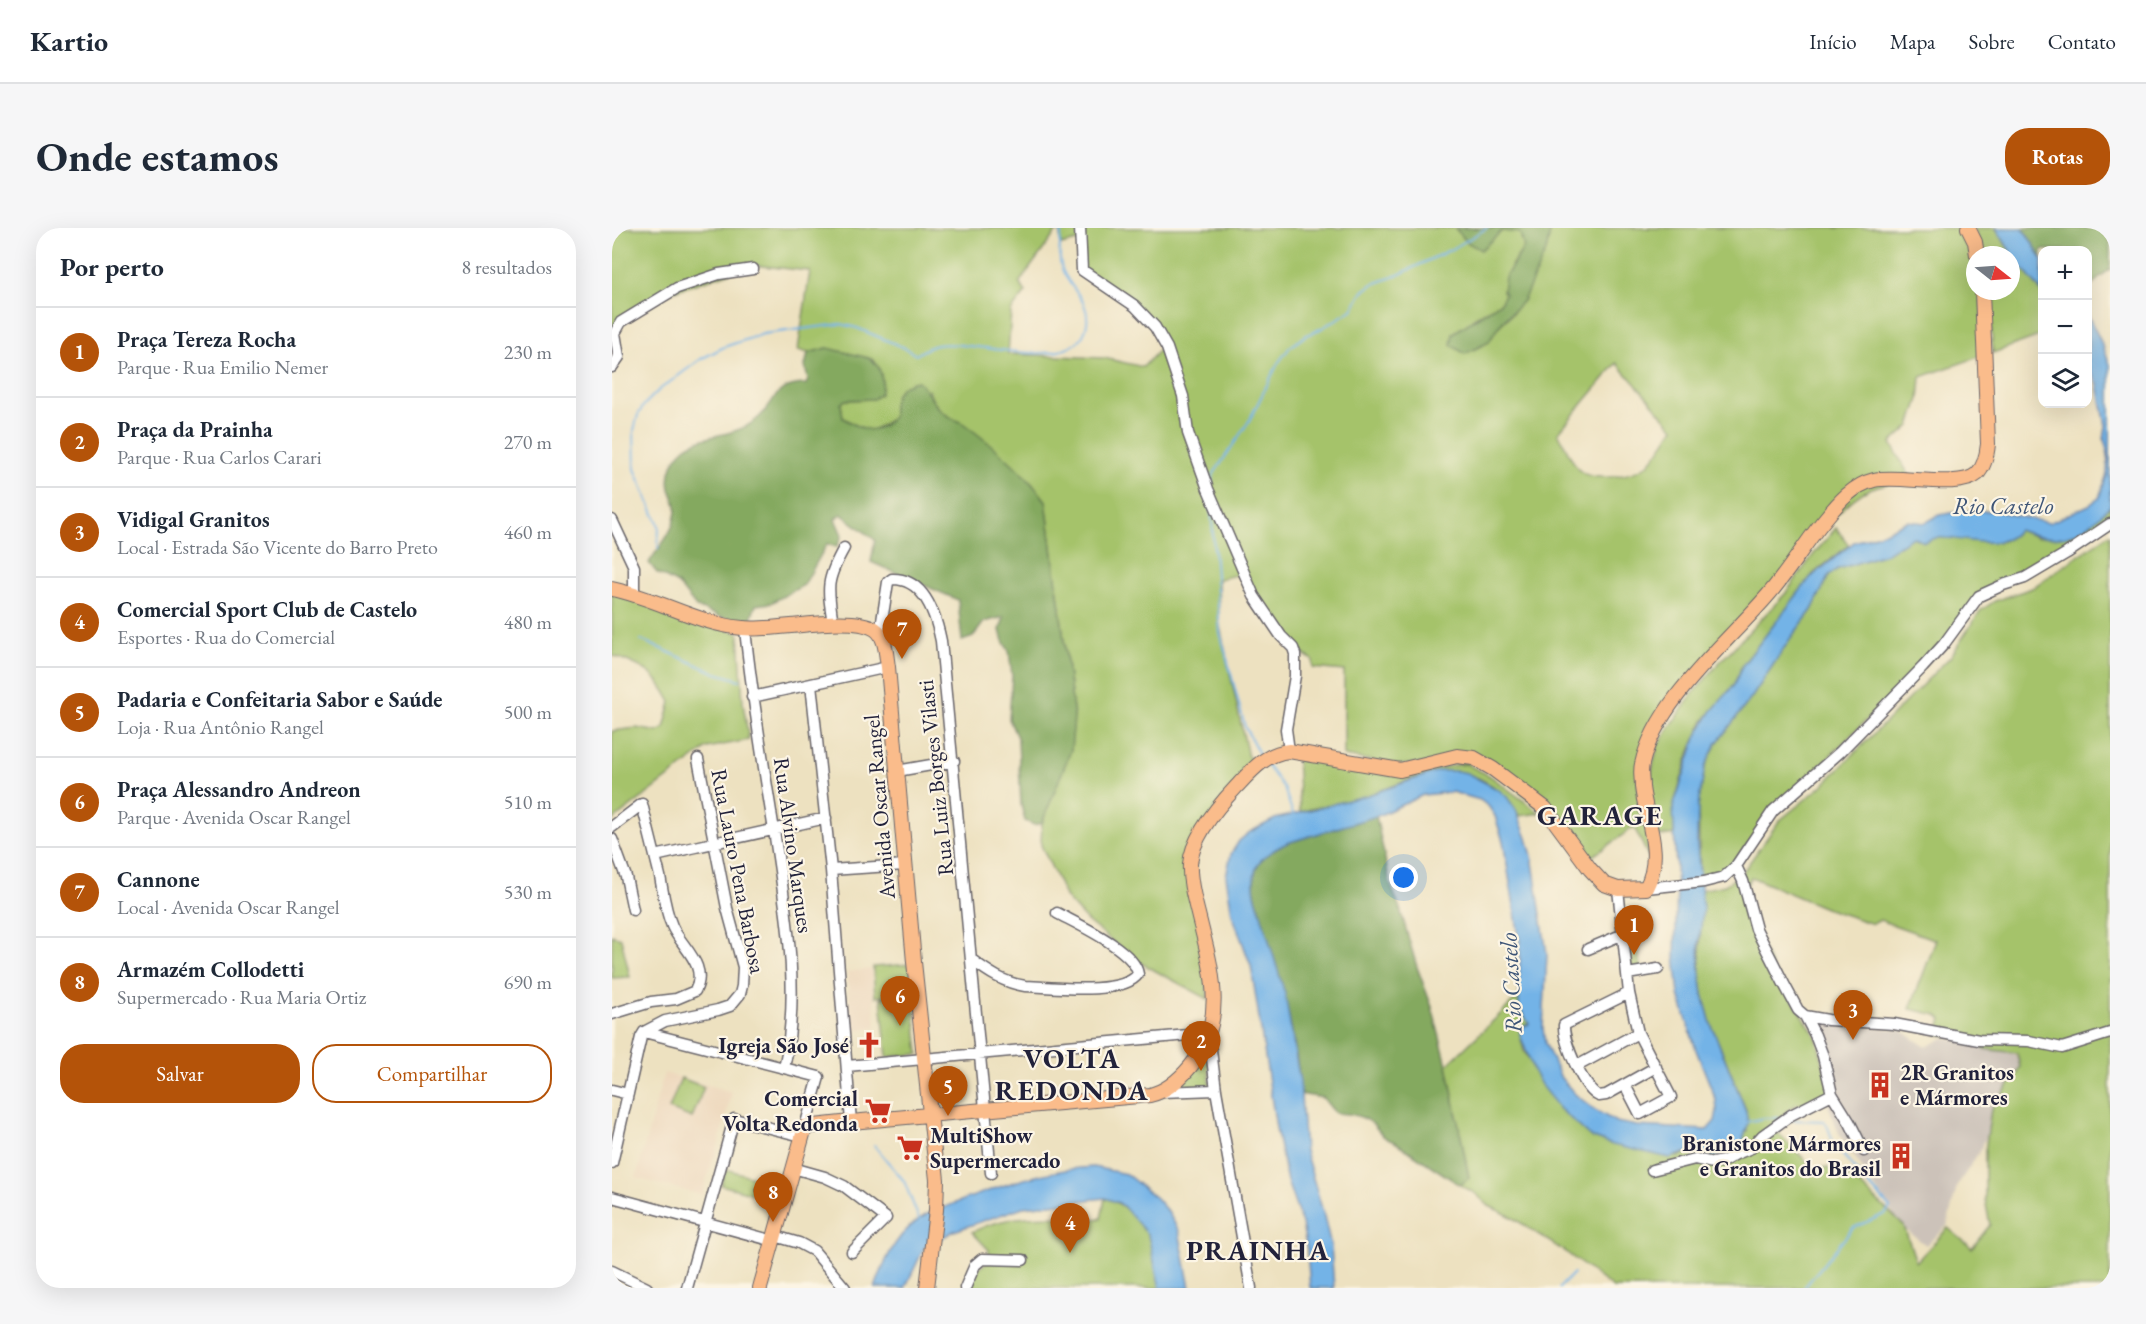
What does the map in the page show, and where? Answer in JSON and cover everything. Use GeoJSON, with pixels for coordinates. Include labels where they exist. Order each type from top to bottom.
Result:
{"type":"FeatureCollection","features":[{"type":"Feature","properties":{"kind":"main road"},"geometry":{"type":"LineString","coordinates":[[1968,228],[1976,246]]}},
{"type":"Feature","properties":{"kind":"main road"},"geometry":{"type":"LineString","coordinates":[[760,1288],[804,1132],[851,1122],[1139,1097],[1162,1092],[1179,1079],[1202,1052],[1210,1033],[1214,1007],[1211,967],[1191,881],[1190,863],[1193,852],[1207,823],[1235,788],[1259,763],[1274,754],[1288,751],[1400,770],[1457,756],[1482,762],[1545,808],[1596,876],[1609,887],[1646,888],[1651,879],[1655,852],[1644,805],[1641,767],[1647,746],[1657,727],[1695,673],[1768,595],[1841,500],[1858,486],[1873,480],[1889,478],[1946,482],[1963,480],[1977,474],[1985,460],[1988,444],[1982,300]]}},
{"type":"Feature","properties":{"kind":"main road"},"geometry":{"type":"LineString","coordinates":[[612,589],[634,593],[717,623],[745,629],[833,623],[864,626],[880,634]]}},
{"type":"Feature","properties":{"kind":"main road","name":"Avenida Oscar Rangel"},"geometry":{"type":"LineString","coordinates":[[880,634],[884,642],[888,667],[905,865],[937,1180],[927,1288]]}},
{"type":"Feature","properties":{"kind":"street"},"geometry":{"type":"LineString","coordinates":[[1080,228],[1082,270],[1135,306],[1155,327],[1167,348],[1182,396],[1188,433],[1209,489],[1254,596],[1281,636],[1293,648],[1296,666],[1286,729],[1288,751]]}},
{"type":"Feature","properties":{"kind":"street"},"geometry":{"type":"LineString","coordinates":[[612,367],[619,357],[615,333],[621,322],[677,288],[719,274],[753,269]]}},
{"type":"Feature","properties":{"kind":"street"},"geometry":{"type":"LineString","coordinates":[[612,520],[634,567],[634,593]]}},
{"type":"Feature","properties":{"kind":"street"},"geometry":{"type":"LineString","coordinates":[[1646,888],[1704,882],[1724,877],[1736,866],[1773,811],[1840,752],[1923,667],[1944,644],[1979,596],[2025,578],[2110,524]]}},
{"type":"Feature","properties":{"kind":"street"},"geometry":{"type":"LineString","coordinates":[[833,623],[828,597],[828,582],[832,569],[844,548]]}},
{"type":"Feature","properties":{"kind":"street","name":"Rua Luiz Borges Vilasti"},"geometry":{"type":"LineString","coordinates":[[880,634],[888,582],[892,579],[906,581],[923,595],[935,614],[938,626],[954,761],[991,1173]]}},
{"type":"Feature","properties":{"kind":"street","name":"Rua Alvino Marques"},"geometry":{"type":"LineString","coordinates":[[745,629],[752,697],[785,901],[791,981],[790,1026],[784,1068]]}},
{"type":"Feature","properties":{"kind":"street"},"geometry":{"type":"LineString","coordinates":[[752,697],[888,667]]}},
{"type":"Feature","properties":{"kind":"street"},"geometry":{"type":"LineString","coordinates":[[811,684],[831,870],[851,1122]]}},
{"type":"Feature","properties":{"kind":"street","name":"Rua Lauro Pena Barbosa"},"geometry":{"type":"LineString","coordinates":[[644,1032],[665,1021],[729,1006],[740,994],[744,978],[727,908],[698,759]]}},
{"type":"Feature","properties":{"kind":"street"},"geometry":{"type":"LineString","coordinates":[[897,771],[954,761]]}},
{"type":"Feature","properties":{"kind":"street"},"geometry":{"type":"LineString","coordinates":[[612,827],[642,804],[671,924],[697,964],[698,987],[686,996],[651,1002],[612,1014]]}},
{"type":"Feature","properties":{"kind":"street"},"geometry":{"type":"LineString","coordinates":[[655,856],[826,818]]}},
{"type":"Feature","properties":{"kind":"street"},"geometry":{"type":"LineString","coordinates":[[612,839],[626,877],[633,910]]}},
{"type":"Feature","properties":{"kind":"street"},"geometry":{"type":"LineString","coordinates":[[831,870],[905,865]]}},
{"type":"Feature","properties":{"kind":"street"},"geometry":{"type":"LineString","coordinates":[[1736,866],[1743,880],[1756,929],[1798,1010],[1805,1016],[1815,1035],[1823,1056],[1832,1094],[1851,1123],[1864,1151]]}},
{"type":"Feature","properties":{"kind":"street"},"geometry":{"type":"LineString","coordinates":[[1618,889],[1621,935],[1629,993],[1638,1033],[1671,1097],[1640,1114],[1625,1085]]}},
{"type":"Feature","properties":{"kind":"street"},"geometry":{"type":"LineString","coordinates":[[972,960],[997,978],[1025,986],[1107,987],[1130,982],[1135,978],[1138,969],[1125,954],[1057,913]]}},
{"type":"Feature","properties":{"kind":"street"},"geometry":{"type":"LineString","coordinates":[[1588,949],[1621,935]]}},
{"type":"Feature","properties":{"kind":"street"},"geometry":{"type":"LineString","coordinates":[[1627,974],[1658,969]]}},
{"type":"Feature","properties":{"kind":"street"},"geometry":{"type":"LineString","coordinates":[[1629,993],[1564,1025],[1563,1034],[1567,1046],[1590,1089],[1599,1096],[1606,1095],[1656,1067]]}},
{"type":"Feature","properties":{"kind":"street"},"geometry":{"type":"LineString","coordinates":[[1805,1016],[1828,1020],[1894,1024],[1979,1040],[2029,1041],[2062,1048],[2110,1034]]}},
{"type":"Feature","properties":{"kind":"street"},"geometry":{"type":"LineString","coordinates":[[612,1163],[644,1032],[819,1077],[804,1132],[734,1119],[687,1288]]}},
{"type":"Feature","properties":{"kind":"street"},"geometry":{"type":"LineString","coordinates":[[847,1066],[1210,1033]]}},
{"type":"Feature","properties":{"kind":"street"},"geometry":{"type":"LineString","coordinates":[[1577,1066],[1638,1033]]}},
{"type":"Feature","properties":{"kind":"street"},"geometry":{"type":"LineString","coordinates":[[1212,1050],[1216,1090],[1251,1288]]}},
{"type":"Feature","properties":{"kind":"street"},"geometry":{"type":"LineString","coordinates":[[612,1090],[628,1094]]}},
{"type":"Feature","properties":{"kind":"street"},"geometry":{"type":"LineString","coordinates":[[1162,1092],[1216,1090]]}},
{"type":"Feature","properties":{"kind":"street"},"geometry":{"type":"LineString","coordinates":[[1652,1170],[1695,1160],[1713,1163],[1724,1161],[1751,1148],[1763,1135],[1791,1115],[1832,1094]]}},
{"type":"Feature","properties":{"kind":"street"},"geometry":{"type":"LineString","coordinates":[[793,1168],[825,1177],[844,1186],[886,1218],[852,1252]]}},
{"type":"Feature","properties":{"kind":"street"},"geometry":{"type":"LineString","coordinates":[[762,1190],[786,1197]]}},
{"type":"Feature","properties":{"kind":"street"},"geometry":{"type":"LineString","coordinates":[[612,1197],[705,1224],[799,1243],[814,1251],[845,1288]]}},
{"type":"Feature","properties":{"kind":"street"},"geometry":{"type":"LineString","coordinates":[[965,1288],[975,1265],[982,1259],[1023,1260]]}},
{"type":"Feature","properties":{"kind":"street"},"geometry":{"type":"LineString","coordinates":[[612,1271],[647,1288]]}},
{"type":"Feature","properties":{"kind":"shaded area"},"geometry":{"type":"Polygon","coordinates":[[[871,969],[876,1028],[852,1030],[847,972],[871,969]]]}},
{"type":"Feature","properties":{"kind":"shaded area","name":"Branistone Mármores e Granitos do Brasil"},"geometry":{"type":"Polygon","coordinates":[[[1816,1021],[1901,1030],[1926,1047],[1944,1038],[2011,1048],[2022,1064],[1998,1108],[1981,1149],[1957,1186],[1947,1226],[1926,1245],[1901,1226],[1839,1133],[1822,1089],[1836,1078],[1816,1021]]]}},
{"type":"Feature","properties":{"kind":"shaded area"},"geometry":{"type":"Polygon","coordinates":[[[664,1073],[732,1092],[715,1157],[713,1157],[702,1195],[636,1178],[664,1073]]]}},
{"type":"Feature","properties":{"kind":"green space"},"geometry":{"type":"Polygon","coordinates":[[[612,228],[1059,228],[1455,228],[1468,243],[1502,231],[1520,232],[1524,248],[1512,264],[1505,294],[1500,303],[1472,319],[1465,354],[1489,342],[1498,327],[1513,313],[1546,251],[1551,228],[1965,228],[1972,246],[1966,246],[1966,300],[1981,300],[1984,355],[1921,377],[1919,399],[1910,426],[1891,443],[1911,479],[1888,483],[1863,492],[1837,514],[1651,731],[1638,778],[1639,808],[1646,828],[1649,858],[1634,827],[1586,861],[1572,837],[1487,762],[1398,765],[1344,756],[1344,671],[1313,668],[1313,660],[1291,647],[1241,574],[1218,579],[1219,622],[1248,757],[1257,760],[1192,840],[1208,999],[1137,961],[1087,921],[1066,898],[1041,845],[1042,823],[1074,717],[1046,501],[1031,482],[975,433],[942,412],[928,390],[890,420],[874,429],[862,429],[843,418],[841,404],[845,400],[873,399],[880,394],[881,377],[874,360],[828,348],[808,353],[798,350],[810,271],[752,265],[671,292],[626,317],[612,338],[612,228]],[[1059,228],[1019,283],[1026,292],[1011,311],[1008,354],[1104,358],[1143,367],[1164,345],[1144,315],[1083,274],[1081,240],[1061,245],[1059,228]],[[1617,363],[1558,433],[1579,470],[1593,476],[1613,477],[1632,473],[1646,466],[1674,428],[1617,363]]]}},
{"type":"Feature","properties":{"kind":"green space"},"geometry":{"type":"Polygon","coordinates":[[[1455,228],[1551,228],[1546,251],[1523,301],[1498,327],[1489,342],[1465,354],[1451,345],[1453,333],[1500,303],[1505,294],[1503,291],[1505,277],[1524,247],[1520,233],[1502,231],[1481,250],[1468,243],[1455,228]]]}},
{"type":"Feature","properties":{"kind":"green space"},"geometry":{"type":"Polygon","coordinates":[[[1974,228],[1996,228],[2007,246],[1981,246],[1974,228]]]}},
{"type":"Feature","properties":{"kind":"green space"},"geometry":{"type":"Polygon","coordinates":[[[2023,228],[2110,228],[2110,269],[2092,285],[2092,246],[2038,246],[2038,252],[2023,228]]]}},
{"type":"Feature","properties":{"kind":"green space"},"geometry":{"type":"Polygon","coordinates":[[[2020,266],[2038,287],[2038,336],[1993,353],[1990,300],[2020,300],[2020,266]]]}},
{"type":"Feature","properties":{"kind":"green space"},"geometry":{"type":"Polygon","coordinates":[[[827,348],[869,358],[877,365],[881,374],[880,394],[873,399],[845,400],[841,404],[843,418],[863,428],[880,427],[893,417],[893,403],[897,392],[905,385],[918,381],[940,409],[964,424],[997,450],[1028,479],[1046,501],[1074,717],[1071,750],[1042,823],[1034,825],[1025,821],[1021,805],[1018,740],[1009,719],[1012,676],[1009,651],[1000,630],[1004,617],[984,622],[973,637],[962,641],[958,600],[871,562],[875,540],[841,514],[835,519],[842,535],[837,547],[827,544],[804,585],[771,603],[756,605],[749,623],[721,617],[696,607],[678,584],[657,573],[649,563],[669,534],[673,524],[676,508],[669,477],[674,461],[681,452],[693,443],[737,430],[753,422],[761,416],[779,392],[794,385],[806,384],[808,380],[805,366],[808,353],[827,348]]]}},
{"type":"Feature","properties":{"kind":"green space"},"geometry":{"type":"Polygon","coordinates":[[[2110,506],[2110,522],[2069,550],[1985,594],[1954,634],[1777,808],[1725,872],[1700,880],[1698,806],[1705,767],[1716,744],[1752,697],[1812,610],[1829,575],[1838,569],[1885,554],[1913,537],[1922,540],[1944,537],[1998,542],[2007,539],[2018,530],[2037,537],[2074,534],[2092,523],[2110,506]]]}},
{"type":"Feature","properties":{"kind":"green space"},"geometry":{"type":"Polygon","coordinates":[[[1836,528],[1849,545],[1813,574],[1742,666],[1734,685],[1703,722],[1690,751],[1675,800],[1674,834],[1656,837],[1650,805],[1649,782],[1658,745],[1691,696],[1718,664],[1785,594],[1836,528]]]}},
{"type":"Feature","properties":{"kind":"green space"},"geometry":{"type":"Polygon","coordinates":[[[2110,534],[2110,1288],[1613,1288],[1567,1253],[1512,1217],[1489,1206],[1476,1194],[1460,1185],[1469,1178],[1447,1065],[1518,997],[1519,1007],[1529,1024],[1521,1027],[1520,1035],[1524,1051],[1560,1109],[1591,1137],[1678,1157],[1694,1150],[1703,1153],[1747,1131],[1746,1110],[1711,1024],[1703,994],[1700,973],[1701,890],[1725,885],[1742,873],[1779,821],[1823,785],[1951,656],[1980,611],[1995,601],[2032,588],[2110,534]],[[1751,877],[1743,892],[1745,914],[1773,969],[1816,1036],[1833,1101],[1796,1105],[1787,1110],[1774,1129],[1812,1167],[1828,1168],[1858,1183],[1904,1226],[1916,1262],[1948,1228],[1972,1248],[1990,1225],[1985,1199],[1985,1151],[1991,1109],[2018,1073],[2020,1067],[2017,1053],[1984,1049],[1971,1040],[1937,1035],[1942,1019],[1937,1015],[1910,1009],[1936,940],[1880,920],[1873,924],[1825,908],[1751,877]]]}},
{"type":"Feature","properties":{"kind":"green space"},"geometry":{"type":"Polygon","coordinates":[[[612,592],[739,633],[743,703],[749,740],[707,748],[612,821],[612,731],[637,728],[658,732],[664,728],[671,702],[648,671],[612,655],[612,592]]]}},
{"type":"Feature","properties":{"kind":"green space"},"geometry":{"type":"Polygon","coordinates":[[[1297,756],[1389,775],[1466,764],[1490,776],[1540,813],[1519,816],[1507,799],[1491,785],[1459,772],[1430,774],[1360,797],[1300,812],[1297,756]]]}},
{"type":"Feature","properties":{"kind":"green space"},"geometry":{"type":"Polygon","coordinates":[[[1376,816],[1390,883],[1432,1007],[1447,1065],[1469,1178],[1460,1185],[1395,1142],[1385,1138],[1373,1124],[1365,1119],[1335,1113],[1323,1098],[1300,1094],[1289,1018],[1255,894],[1254,875],[1259,862],[1264,857],[1287,843],[1376,816]]]}},
{"type":"Feature","properties":{"kind":"green space"},"geometry":{"type":"Polygon","coordinates":[[[612,935],[621,938],[630,977],[612,978],[612,935]]]}},
{"type":"Feature","properties":{"kind":"green space"},"geometry":{"type":"Polygon","coordinates":[[[1637,940],[1641,968],[1631,969],[1627,941],[1637,940]]]}},
{"type":"Feature","properties":{"kind":"green space"},"geometry":{"type":"Polygon","coordinates":[[[910,964],[913,993],[875,997],[873,967],[910,964]]]}},
{"type":"Feature","properties":{"kind":"green space"},"geometry":{"type":"Polygon","coordinates":[[[913,995],[919,1054],[887,1057],[881,998],[913,995]]]}},
{"type":"Feature","properties":{"kind":"green space"},"geometry":{"type":"Polygon","coordinates":[[[1208,1049],[1210,1085],[1177,1087],[1208,1049]]]}},
{"type":"Feature","properties":{"kind":"green space"},"geometry":{"type":"Polygon","coordinates":[[[681,1078],[704,1087],[692,1118],[669,1109],[681,1078]]]}},
{"type":"Feature","properties":{"kind":"green space"},"geometry":{"type":"Polygon","coordinates":[[[726,1169],[763,1180],[758,1195],[721,1185],[726,1169]]]}},
{"type":"Feature","properties":{"kind":"green space"},"geometry":{"type":"Polygon","coordinates":[[[1105,1198],[1126,1209],[1144,1228],[1153,1248],[1160,1288],[970,1288],[978,1269],[987,1262],[989,1250],[972,1232],[988,1225],[1019,1218],[1051,1216],[1101,1219],[1105,1198]]]}},
{"type":"Feature","properties":{"kind":"water"},"geometry":{"type":"Polygon","coordinates":[[[1996,228],[2023,228],[2038,252],[2038,287],[2020,266],[2020,246],[2007,246],[1996,228]]]}},
{"type":"Feature","properties":{"kind":"water","name":"Rio Castelo"},"geometry":{"type":"Polygon","coordinates":[[[2092,323],[2110,365],[2110,506],[2084,529],[2057,538],[2038,536],[2018,530],[2011,537],[1992,542],[1934,538],[1924,542],[1913,537],[1885,554],[1838,569],[1829,575],[1812,610],[1752,697],[1716,744],[1705,767],[1698,806],[1697,844],[1703,909],[1699,944],[1700,973],[1711,1024],[1746,1111],[1748,1124],[1742,1143],[1736,1149],[1714,1157],[1694,1150],[1670,1158],[1613,1145],[1591,1137],[1560,1109],[1543,1088],[1534,1072],[1520,1035],[1520,1028],[1529,1024],[1519,1007],[1520,943],[1503,841],[1495,816],[1480,800],[1452,792],[1423,795],[1380,815],[1287,843],[1270,852],[1259,862],[1254,875],[1255,894],[1285,994],[1300,1082],[1305,1151],[1331,1246],[1334,1288],[1310,1288],[1302,1224],[1287,1181],[1277,1134],[1251,966],[1232,914],[1226,876],[1231,854],[1239,841],[1250,832],[1275,819],[1368,795],[1438,771],[1467,773],[1499,790],[1516,810],[1532,856],[1547,954],[1543,1028],[1545,1043],[1561,1078],[1575,1094],[1595,1110],[1616,1122],[1637,1126],[1707,1130],[1715,1121],[1716,1100],[1696,1050],[1679,995],[1675,955],[1677,888],[1673,807],[1697,735],[1711,712],[1734,685],[1742,666],[1810,578],[1854,542],[1885,532],[1907,521],[1925,523],[1939,515],[1964,511],[1995,511],[2049,523],[2099,498],[2107,474],[2108,454],[2104,440],[2106,426],[2098,385],[2092,373],[2092,323]]]}},
{"type":"Feature","properties":{"kind":"water"},"geometry":{"type":"Polygon","coordinates":[[[1093,1167],[1126,1174],[1156,1198],[1168,1212],[1179,1231],[1190,1288],[1160,1288],[1148,1235],[1124,1207],[1105,1198],[1023,1207],[954,1231],[924,1248],[905,1288],[875,1288],[894,1245],[909,1227],[929,1213],[989,1190],[1030,1178],[1093,1167]]]}},
{"type":"Feature","properties":{"kind":"waterway"},"geometry":{"type":"LineString","coordinates":[[658,548],[659,526],[635,469],[634,430],[638,415],[644,405],[659,390],[701,359],[724,347],[763,334],[841,324],[857,328],[916,355],[934,346],[953,344],[1022,352],[1046,353],[1066,349],[1080,340],[1087,323],[1087,315],[1082,301],[1062,269],[1060,254],[1062,228]]}},
{"type":"Feature","properties":{"kind":"waterway"},"geometry":{"type":"LineString","coordinates":[[1211,484],[1213,475],[1249,421],[1278,363],[1290,347],[1352,310],[1363,291],[1373,284],[1398,275],[1454,248],[1487,228]]}},
{"type":"Feature","properties":{"kind":"waterway"},"geometry":{"type":"LineString","coordinates":[[1211,507],[1220,632],[1245,727],[1259,754]]}},
{"type":"Feature","properties":{"kind":"waterway"},"geometry":{"type":"LineString","coordinates":[[641,640],[716,673],[740,680]]}},
{"type":"Feature","properties":{"kind":"waterway"},"geometry":{"type":"LineString","coordinates":[[1266,764],[1284,788],[1294,817]]}},
{"type":"Feature","properties":{"kind":"waterway"},"geometry":{"type":"LineString","coordinates":[[1747,1122],[1764,1118],[1779,1118]]}},
{"type":"Feature","properties":{"kind":"waterway"},"geometry":{"type":"LineString","coordinates":[[1792,1120],[1824,1121],[1834,1145],[1890,1208],[1885,1214],[1853,1228],[1804,1288]]}},
{"type":"Feature","properties":{"kind":"waterway"},"geometry":{"type":"LineString","coordinates":[[874,1145],[904,1181],[919,1219]]}},
{"type":"Feature","properties":{"kind":"waterway"},"geometry":{"type":"LineString","coordinates":[[1559,1288],[1574,1273]]}},
{"type":"Feature","properties":{"kind":"place","name":"Cannone"},"geometry":{"type":"Point","coordinates":[902,659]}},
{"type":"Feature","properties":{"kind":"place","name":"Praça Tereza Rocha"},"geometry":{"type":"Point","coordinates":[1634,955]}},
{"type":"Feature","properties":{"kind":"place","name":"Praça Alessandro Andreon"},"geometry":{"type":"Point","coordinates":[900,1026]}},
{"type":"Feature","properties":{"kind":"place","name":"Vidigal Granitos"},"geometry":{"type":"Point","coordinates":[1853,1040]}},
{"type":"Feature","properties":{"kind":"place","name":"Igreja São José"},"geometry":{"type":"Point","coordinates":[869,1045]}},
{"type":"Feature","properties":{"kind":"place","name":"Praça da Prainha"},"geometry":{"type":"Point","coordinates":[1201,1071]}},
{"type":"Feature","properties":{"kind":"place","name":"2R Granitos e Mármores"},"geometry":{"type":"Point","coordinates":[1880,1085]}},
{"type":"Feature","properties":{"kind":"place","name":"Comercial Volta Redonda"},"geometry":{"type":"Point","coordinates":[878,1111]}},
{"type":"Feature","properties":{"kind":"place","name":"Padaria e Confeitaria Sabor e Saúde"},"geometry":{"type":"Point","coordinates":[948,1116]}},
{"type":"Feature","properties":{"kind":"place","name":"MultiShow Supermercado"},"geometry":{"type":"Point","coordinates":[910,1148]}},
{"type":"Feature","properties":{"kind":"place","name":"Branistone Mármores e Granitos do Brasil"},"geometry":{"type":"Point","coordinates":[1901,1156]}},
{"type":"Feature","properties":{"kind":"place","name":"Armazém Collodetti"},"geometry":{"type":"Point","coordinates":[773,1222]}},
{"type":"Feature","properties":{"kind":"place","name":"Comercial Sport Club de Castelo"},"geometry":{"type":"Point","coordinates":[1070,1253]}},
{"type":"Feature","properties":{"kind":"district","name":"GARAGE"},"geometry":{"type":"Point","coordinates":[1600,815]}},
{"type":"Feature","properties":{"kind":"district","name":"VOLTA REDONDA"},"geometry":{"type":"Point","coordinates":[1072,1074]}},
{"type":"Feature","properties":{"kind":"district","name":"PRAINHA"},"geometry":{"type":"Point","coordinates":[1258,1250]}}]}
